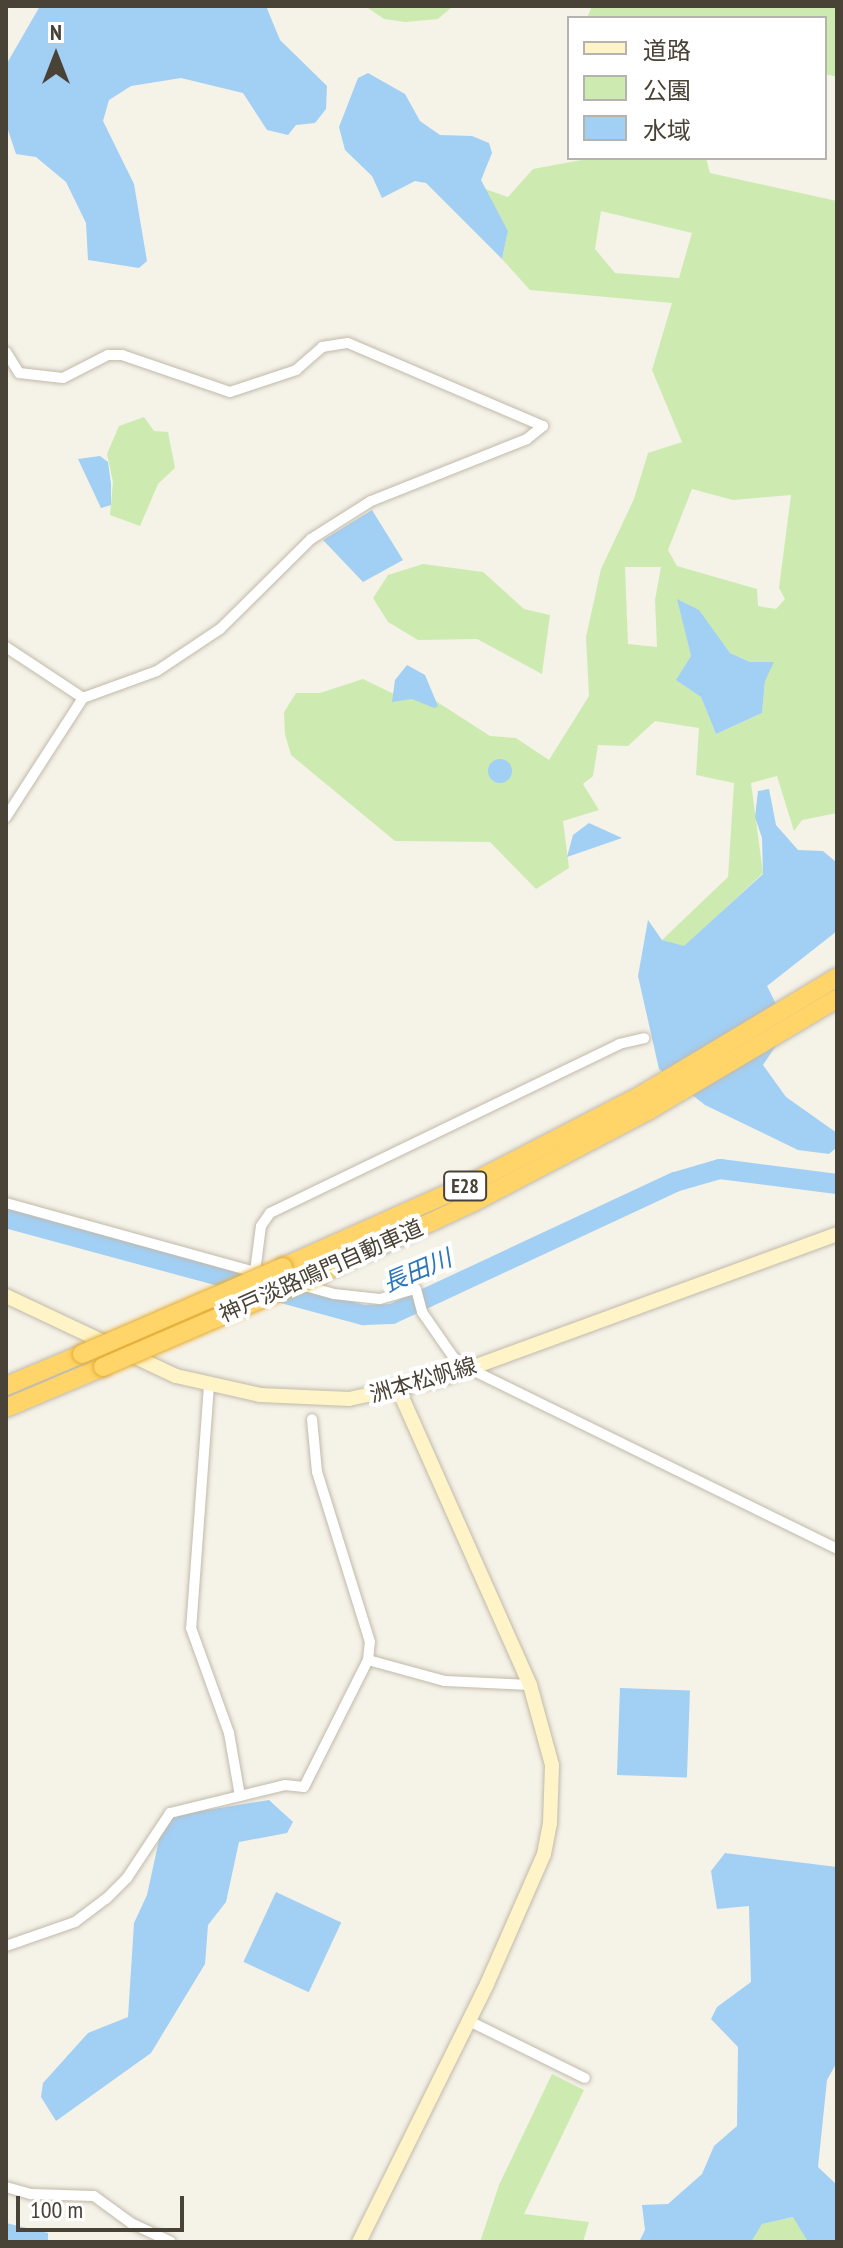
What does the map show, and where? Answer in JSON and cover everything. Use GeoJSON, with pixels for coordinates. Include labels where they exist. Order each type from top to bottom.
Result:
{"type":"FeatureCollection","features":[{"type":"Feature","properties":{"kind":"highway","name":"神戸淡路鳴門自動車道"},"geometry":{"type":"LineString","coordinates":[[798,1013],[837,977]]}},
{"type":"Feature","properties":{"kind":"highway","name":"神戸淡路鳴門自動車道"},"geometry":{"type":"LineString","coordinates":[[6,1408],[321,1273],[472,1203],[798,1013],[837,999]]}},
{"type":"Feature","properties":{"kind":"highway","name":"神戸淡路鳴門自動車道"},"geometry":{"type":"LineString","coordinates":[[6,1386],[283,1267],[644,1103]]}},
{"type":"Feature","properties":{"kind":"street"},"geometry":{"type":"LineString","coordinates":[[6,352],[19,373],[63,378],[108,355],[122,355],[230,392],[296,370],[322,347],[348,343],[543,426],[527,439],[371,501],[311,539],[220,629],[157,671],[83,698],[6,817]]}},
{"type":"Feature","properties":{"kind":"street"},"geometry":{"type":"LineString","coordinates":[[6,647],[83,698]]}},
{"type":"Feature","properties":{"kind":"street"},"geometry":{"type":"LineString","coordinates":[[255,1272],[261,1226],[270,1213],[619,1044],[644,1038]]}},
{"type":"Feature","properties":{"kind":"street"},"geometry":{"type":"LineString","coordinates":[[6,1203],[334,1294],[380,1299],[416,1289],[422,1312],[454,1358],[468,1368],[837,1549]]}},
{"type":"Feature","properties":{"kind":"street","name":"洲本松帆線"},"geometry":{"type":"LineString","coordinates":[[6,1296],[105,1345],[209,1385],[311,1400],[399,1391],[837,1234]]}},
{"type":"Feature","properties":{"kind":"street"},"geometry":{"type":"LineString","coordinates":[[209,1385],[191,1628],[229,1733],[240,1796]]}},
{"type":"Feature","properties":{"kind":"street"},"geometry":{"type":"LineString","coordinates":[[359,2242],[469,2021],[544,1854],[550,1823],[552,1765],[530,1685],[399,1391]]}},
{"type":"Feature","properties":{"kind":"street"},"geometry":{"type":"LineString","coordinates":[[6,1946],[75,1922],[106,1899],[127,1878],[170,1813],[285,1785],[304,1787],[368,1660],[362,1612],[317,1472],[312,1419]]}},
{"type":"Feature","properties":{"kind":"street"},"geometry":{"type":"LineString","coordinates":[[368,1660],[445,1681],[530,1685]]}},
{"type":"Feature","properties":{"kind":"street"},"geometry":{"type":"LineString","coordinates":[[469,2021],[585,2078]]}},
{"type":"Feature","properties":{"kind":"street"},"geometry":{"type":"LineString","coordinates":[[6,2187],[31,2194],[94,2196],[131,2223],[171,2242]]}},
{"type":"Feature","properties":{"kind":"green space"},"geometry":{"type":"Polygon","coordinates":[[[365,6],[453,6],[438,19],[405,22],[384,19],[365,6]]]}},
{"type":"Feature","properties":{"kind":"green space"},"geometry":{"type":"Polygon","coordinates":[[[592,6],[837,6],[837,77],[827,74],[827,16],[588,16],[592,6]]]}},
{"type":"Feature","properties":{"kind":"green space"},"geometry":{"type":"Polygon","coordinates":[[[581,160],[707,160],[710,173],[837,201],[837,813],[802,820],[794,831],[777,776],[751,783],[763,873],[684,947],[662,940],[728,877],[734,783],[696,775],[699,728],[655,721],[628,746],[598,745],[593,776],[583,784],[599,810],[563,821],[569,868],[536,889],[490,842],[395,841],[291,755],[285,734],[284,712],[296,693],[320,693],[363,679],[400,697],[428,696],[490,736],[516,738],[549,760],[589,696],[586,637],[601,569],[634,499],[648,453],[682,442],[652,370],[672,303],[530,290],[502,259],[508,231],[485,189],[508,197],[533,169],[581,160]],[[601,211],[595,249],[615,273],[679,278],[692,233],[601,211]],[[692,489],[668,550],[677,566],[757,589],[758,606],[776,609],[785,599],[779,588],[791,495],[733,500],[692,489]],[[625,567],[628,644],[657,647],[655,600],[661,567],[625,567]],[[678,600],[691,656],[677,680],[701,697],[716,734],[762,713],[765,681],[750,662],[730,653],[699,611],[678,600]]]}},
{"type":"Feature","properties":{"kind":"green space"},"geometry":{"type":"Polygon","coordinates":[[[144,417],[154,431],[168,432],[175,468],[158,484],[140,526],[110,515],[113,482],[107,454],[119,426],[144,417]]]}},
{"type":"Feature","properties":{"kind":"green space"},"geometry":{"type":"Polygon","coordinates":[[[423,564],[483,572],[524,609],[550,615],[542,674],[477,639],[418,640],[388,622],[373,598],[388,575],[423,564]]]}},
{"type":"Feature","properties":{"kind":"green space"},"geometry":{"type":"Polygon","coordinates":[[[552,2074],[584,2090],[524,2214],[589,2222],[583,2242],[480,2242],[499,2185],[552,2074]]]}},
{"type":"Feature","properties":{"kind":"green space"},"geometry":{"type":"Polygon","coordinates":[[[794,2217],[808,2242],[751,2242],[761,2224],[794,2217]]]}},
{"type":"Feature","properties":{"kind":"water"},"geometry":{"type":"Polygon","coordinates":[[[40,6],[266,6],[280,40],[327,86],[326,109],[315,123],[296,125],[288,135],[267,130],[243,93],[181,78],[131,86],[109,100],[103,121],[134,184],[147,261],[139,268],[88,260],[86,223],[66,182],[36,157],[16,154],[6,124],[6,65],[40,6]]]}},
{"type":"Feature","properties":{"kind":"water"},"geometry":{"type":"Polygon","coordinates":[[[368,73],[405,94],[420,121],[440,135],[472,136],[489,143],[492,153],[481,180],[508,231],[502,259],[426,183],[415,181],[382,198],[372,176],[345,150],[339,127],[358,78],[368,73]]]}},
{"type":"Feature","properties":{"kind":"water"},"geometry":{"type":"Polygon","coordinates":[[[100,456],[108,462],[111,484],[111,505],[101,508],[78,459],[100,456]]]}},
{"type":"Feature","properties":{"kind":"water"},"geometry":{"type":"Polygon","coordinates":[[[372,510],[403,560],[363,582],[323,540],[372,510]]]}},
{"type":"Feature","properties":{"kind":"water"},"geometry":{"type":"Polygon","coordinates":[[[677,599],[699,610],[730,653],[750,662],[774,662],[765,681],[762,713],[716,734],[701,697],[676,680],[691,656],[677,599]]]}},
{"type":"Feature","properties":{"kind":"water"},"geometry":{"type":"Polygon","coordinates":[[[407,665],[425,675],[438,706],[434,708],[412,699],[392,702],[395,680],[407,665]]]}},
{"type":"Feature","properties":{"kind":"water"},"geometry":{"type":"Polygon","coordinates":[[[500,759],[508,763],[512,771],[508,779],[500,783],[492,779],[488,771],[492,763],[500,759]]]}},
{"type":"Feature","properties":{"kind":"water"},"geometry":{"type":"Polygon","coordinates":[[[769,789],[776,825],[798,850],[823,851],[836,862],[837,931],[767,986],[783,1018],[777,1044],[763,1065],[786,1097],[837,1133],[837,1147],[829,1154],[798,1150],[705,1105],[659,1069],[638,976],[648,920],[662,940],[684,946],[763,874],[762,838],[755,817],[758,791],[769,789]]]}},
{"type":"Feature","properties":{"kind":"water"},"geometry":{"type":"Polygon","coordinates":[[[589,823],[622,838],[567,857],[573,835],[589,823]]]}},
{"type":"Feature","properties":{"kind":"water"},"geometry":{"type":"Polygon","coordinates":[[[620,1688],[690,1690],[687,1777],[617,1775],[620,1688]]]}},
{"type":"Feature","properties":{"kind":"water"},"geometry":{"type":"Polygon","coordinates":[[[269,1800],[293,1822],[287,1833],[239,1842],[226,1902],[208,1925],[205,1964],[151,2053],[56,2121],[41,2097],[43,2083],[88,2033],[128,2017],[134,1923],[147,1895],[164,1817],[269,1800]]]}},
{"type":"Feature","properties":{"kind":"water"},"geometry":{"type":"Polygon","coordinates":[[[725,1853],[837,1867],[837,2062],[827,2080],[818,2167],[837,2185],[837,2242],[808,2242],[793,2217],[762,2224],[751,2242],[639,2242],[645,2230],[642,2205],[668,2204],[702,2174],[714,2146],[737,2126],[738,2047],[711,2019],[717,2007],[751,1982],[749,1906],[717,1909],[711,1871],[725,1853]]]}},
{"type":"Feature","properties":{"kind":"water"},"geometry":{"type":"Polygon","coordinates":[[[276,1892],[341,1922],[309,1992],[243,1962],[276,1892]]]}},
{"type":"Feature","properties":{"kind":"water"},"geometry":{"type":"Polygon","coordinates":[[[6,2223],[48,2233],[48,2242],[6,2242],[6,2223]]]}},
{"type":"Feature","properties":{"kind":"waterway","name":"長田川"},"geometry":{"type":"LineString","coordinates":[[6,1218],[364,1315],[392,1314],[675,1182],[720,1169],[837,1184]]}}]}
